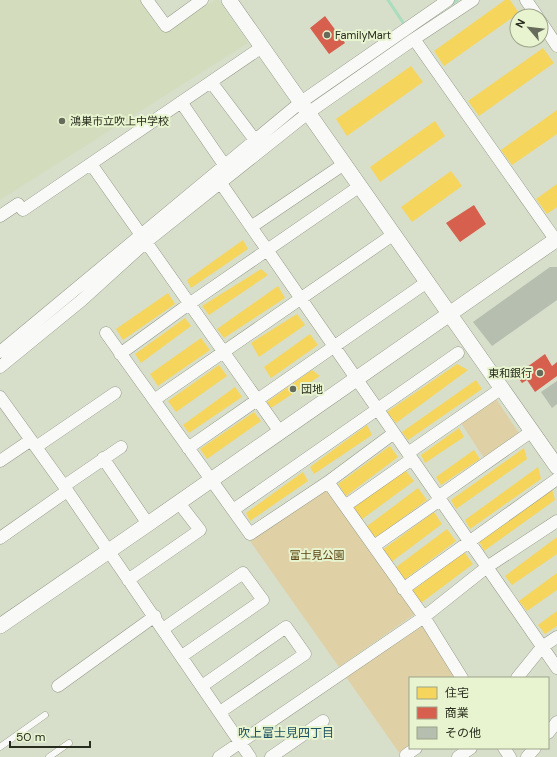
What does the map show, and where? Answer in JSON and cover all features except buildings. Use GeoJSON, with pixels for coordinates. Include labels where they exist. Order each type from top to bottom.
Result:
{"type":"FeatureCollection","features":[{"type":"Feature","properties":{"kind":"street"},"geometry":{"type":"LineString","coordinates":[[147,0],[166,26],[202,0]]}},
{"type":"Feature","properties":{"kind":"street"},"geometry":{"type":"LineString","coordinates":[[229,0],[557,467]]}},
{"type":"Feature","properties":{"kind":"street"},"geometry":{"type":"LineString","coordinates":[[0,352],[143,238],[220,182],[305,108],[448,0]]}},
{"type":"Feature","properties":{"kind":"street"},"geometry":{"type":"LineString","coordinates":[[0,367],[82,300],[143,238],[255,140],[473,0]]}},
{"type":"Feature","properties":{"kind":"street"},"geometry":{"type":"LineString","coordinates":[[549,34],[557,46]]}},
{"type":"Feature","properties":{"kind":"street"},"geometry":{"type":"LineString","coordinates":[[0,626],[449,314],[557,241],[414,39]]}},
{"type":"Feature","properties":{"kind":"street"},"geometry":{"type":"LineString","coordinates":[[0,216],[18,204],[24,210],[262,47]]}},
{"type":"Feature","properties":{"kind":"street"},"geometry":{"type":"LineString","coordinates":[[211,82],[255,140]]}},
{"type":"Feature","properties":{"kind":"street"},"geometry":{"type":"LineString","coordinates":[[181,102],[225,166]]}},
{"type":"Feature","properties":{"kind":"street"},"geometry":{"type":"LineString","coordinates":[[90,164],[280,432]]}},
{"type":"Feature","properties":{"kind":"street"},"geometry":{"type":"LineString","coordinates":[[251,227],[344,164]]}},
{"type":"Feature","properties":{"kind":"street"},"geometry":{"type":"LineString","coordinates":[[220,182],[557,668]]}},
{"type":"Feature","properties":{"kind":"street"},"geometry":{"type":"LineString","coordinates":[[120,354],[189,304],[360,186]]}},
{"type":"Feature","properties":{"kind":"street"},"geometry":{"type":"LineString","coordinates":[[154,400],[394,234]]}},
{"type":"Feature","properties":{"kind":"street"},"geometry":{"type":"LineString","coordinates":[[188,448],[427,282]]}},
{"type":"Feature","properties":{"kind":"street"},"geometry":{"type":"LineString","coordinates":[[106,334],[250,534],[328,482],[394,433]]}},
{"type":"Feature","properties":{"kind":"street"},"geometry":{"type":"LineString","coordinates":[[233,510],[458,353]]}},
{"type":"Feature","properties":{"kind":"street"},"geometry":{"type":"LineString","coordinates":[[346,506],[410,456],[502,388]]}},
{"type":"Feature","properties":{"kind":"street"},"geometry":{"type":"LineString","coordinates":[[0,461],[34,444],[115,393]]}},
{"type":"Feature","properties":{"kind":"street"},"geometry":{"type":"LineString","coordinates":[[1,401],[66,488],[250,757]]}},
{"type":"Feature","properties":{"kind":"street"},"geometry":{"type":"LineString","coordinates":[[374,546],[532,431]]}},
{"type":"Feature","properties":{"kind":"street"},"geometry":{"type":"LineString","coordinates":[[0,538],[103,458],[120,447]]}},
{"type":"Feature","properties":{"kind":"street"},"geometry":{"type":"LineString","coordinates":[[103,458],[148,524]]}},
{"type":"Feature","properties":{"kind":"street"},"geometry":{"type":"LineString","coordinates":[[403,588],[557,479]]}},
{"type":"Feature","properties":{"kind":"street"},"geometry":{"type":"LineString","coordinates":[[328,482],[424,617],[461,677]]}},
{"type":"Feature","properties":{"kind":"street"},"geometry":{"type":"LineString","coordinates":[[128,580],[200,530],[179,503]]}},
{"type":"Feature","properties":{"kind":"street"},"geometry":{"type":"LineString","coordinates":[[219,757],[424,617],[487,567],[557,521]]}},
{"type":"Feature","properties":{"kind":"street"},"geometry":{"type":"LineString","coordinates":[[163,629],[243,573],[263,600],[182,656]]}},
{"type":"Feature","properties":{"kind":"street"},"geometry":{"type":"LineString","coordinates":[[58,686],[155,616]]}},
{"type":"Feature","properties":{"kind":"street"},"geometry":{"type":"LineString","coordinates":[[202,686],[286,627],[305,654],[220,712]]}},
{"type":"Feature","properties":{"kind":"street"},"geometry":{"type":"LineString","coordinates":[[518,677],[542,647],[557,637]]}},
{"type":"Feature","properties":{"kind":"street"},"geometry":{"type":"LineString","coordinates":[[271,757],[323,721]]}},
{"type":"Feature","properties":{"kind":"street"},"geometry":{"type":"LineString","coordinates":[[549,732],[557,722]]}},
{"type":"Feature","properties":{"kind":"street"},"geometry":{"type":"LineString","coordinates":[[407,757],[406,755],[415,749]]}},
{"type":"Feature","properties":{"kind":"street"},"geometry":{"type":"LineString","coordinates":[[458,757],[470,749]]}},
{"type":"Feature","properties":{"kind":"street"},"geometry":{"type":"LineString","coordinates":[[527,757],[534,749]]}},
{"type":"Feature","properties":{"kind":"lane"},"geometry":{"type":"LineString","coordinates":[[0,746],[45,715]]}},
{"type":"Feature","properties":{"kind":"lane"},"geometry":{"type":"LineString","coordinates":[[49,757],[69,743]]}},
{"type":"Feature","properties":{"kind":"shaded area","name":"鴻巣市立吹上中学校"},"geometry":{"type":"Polygon","coordinates":[[[0,0],[142,0],[166,31],[215,0],[219,0],[248,43],[0,200],[0,0]]]}},
{"type":"Feature","properties":{"kind":"green space"},"geometry":{"type":"Polygon","coordinates":[[[494,396],[521,436],[486,461],[459,420],[494,396]]]}},
{"type":"Feature","properties":{"kind":"green space","name":"富士見公園"},"geometry":{"type":"Polygon","coordinates":[[[326,490],[329,491],[415,614],[339,667],[250,541],[319,493],[326,490]]]}},
{"type":"Feature","properties":{"kind":"green space"},"geometry":{"type":"Polygon","coordinates":[[[415,625],[424,628],[454,677],[409,677],[409,748],[400,754],[344,674],[415,625]]]}},
{"type":"Feature","properties":{"kind":"waterway"},"geometry":{"type":"LineString","coordinates":[[388,0],[406,27]]}},
{"type":"Feature","properties":{"kind":"waterway"},"geometry":{"type":"LineString","coordinates":[[451,4],[457,0]]}},
{"type":"Feature","properties":{"kind":"waterway"},"geometry":{"type":"LineString","coordinates":[[332,89],[379,55]]}},
{"type":"Feature","properties":{"kind":"waterway"},"geometry":{"type":"LineString","coordinates":[[288,121],[295,115]]}},
{"type":"Feature","properties":{"kind":"place","name":"FamilyMart"},"geometry":{"type":"Point","coordinates":[327,35]}},
{"type":"Feature","properties":{"kind":"place","name":"鴻巣市立吹上中学校"},"geometry":{"type":"Point","coordinates":[62,121]}},
{"type":"Feature","properties":{"kind":"place","name":"東和銀行"},"geometry":{"type":"Point","coordinates":[540,373]}},
{"type":"Feature","properties":{"kind":"place","name":"団地"},"geometry":{"type":"Point","coordinates":[293,389]}},
{"type":"Feature","properties":{"kind":"district","name":"吹上富士見四丁目"},"geometry":{"type":"Point","coordinates":[286,733]}}]}
